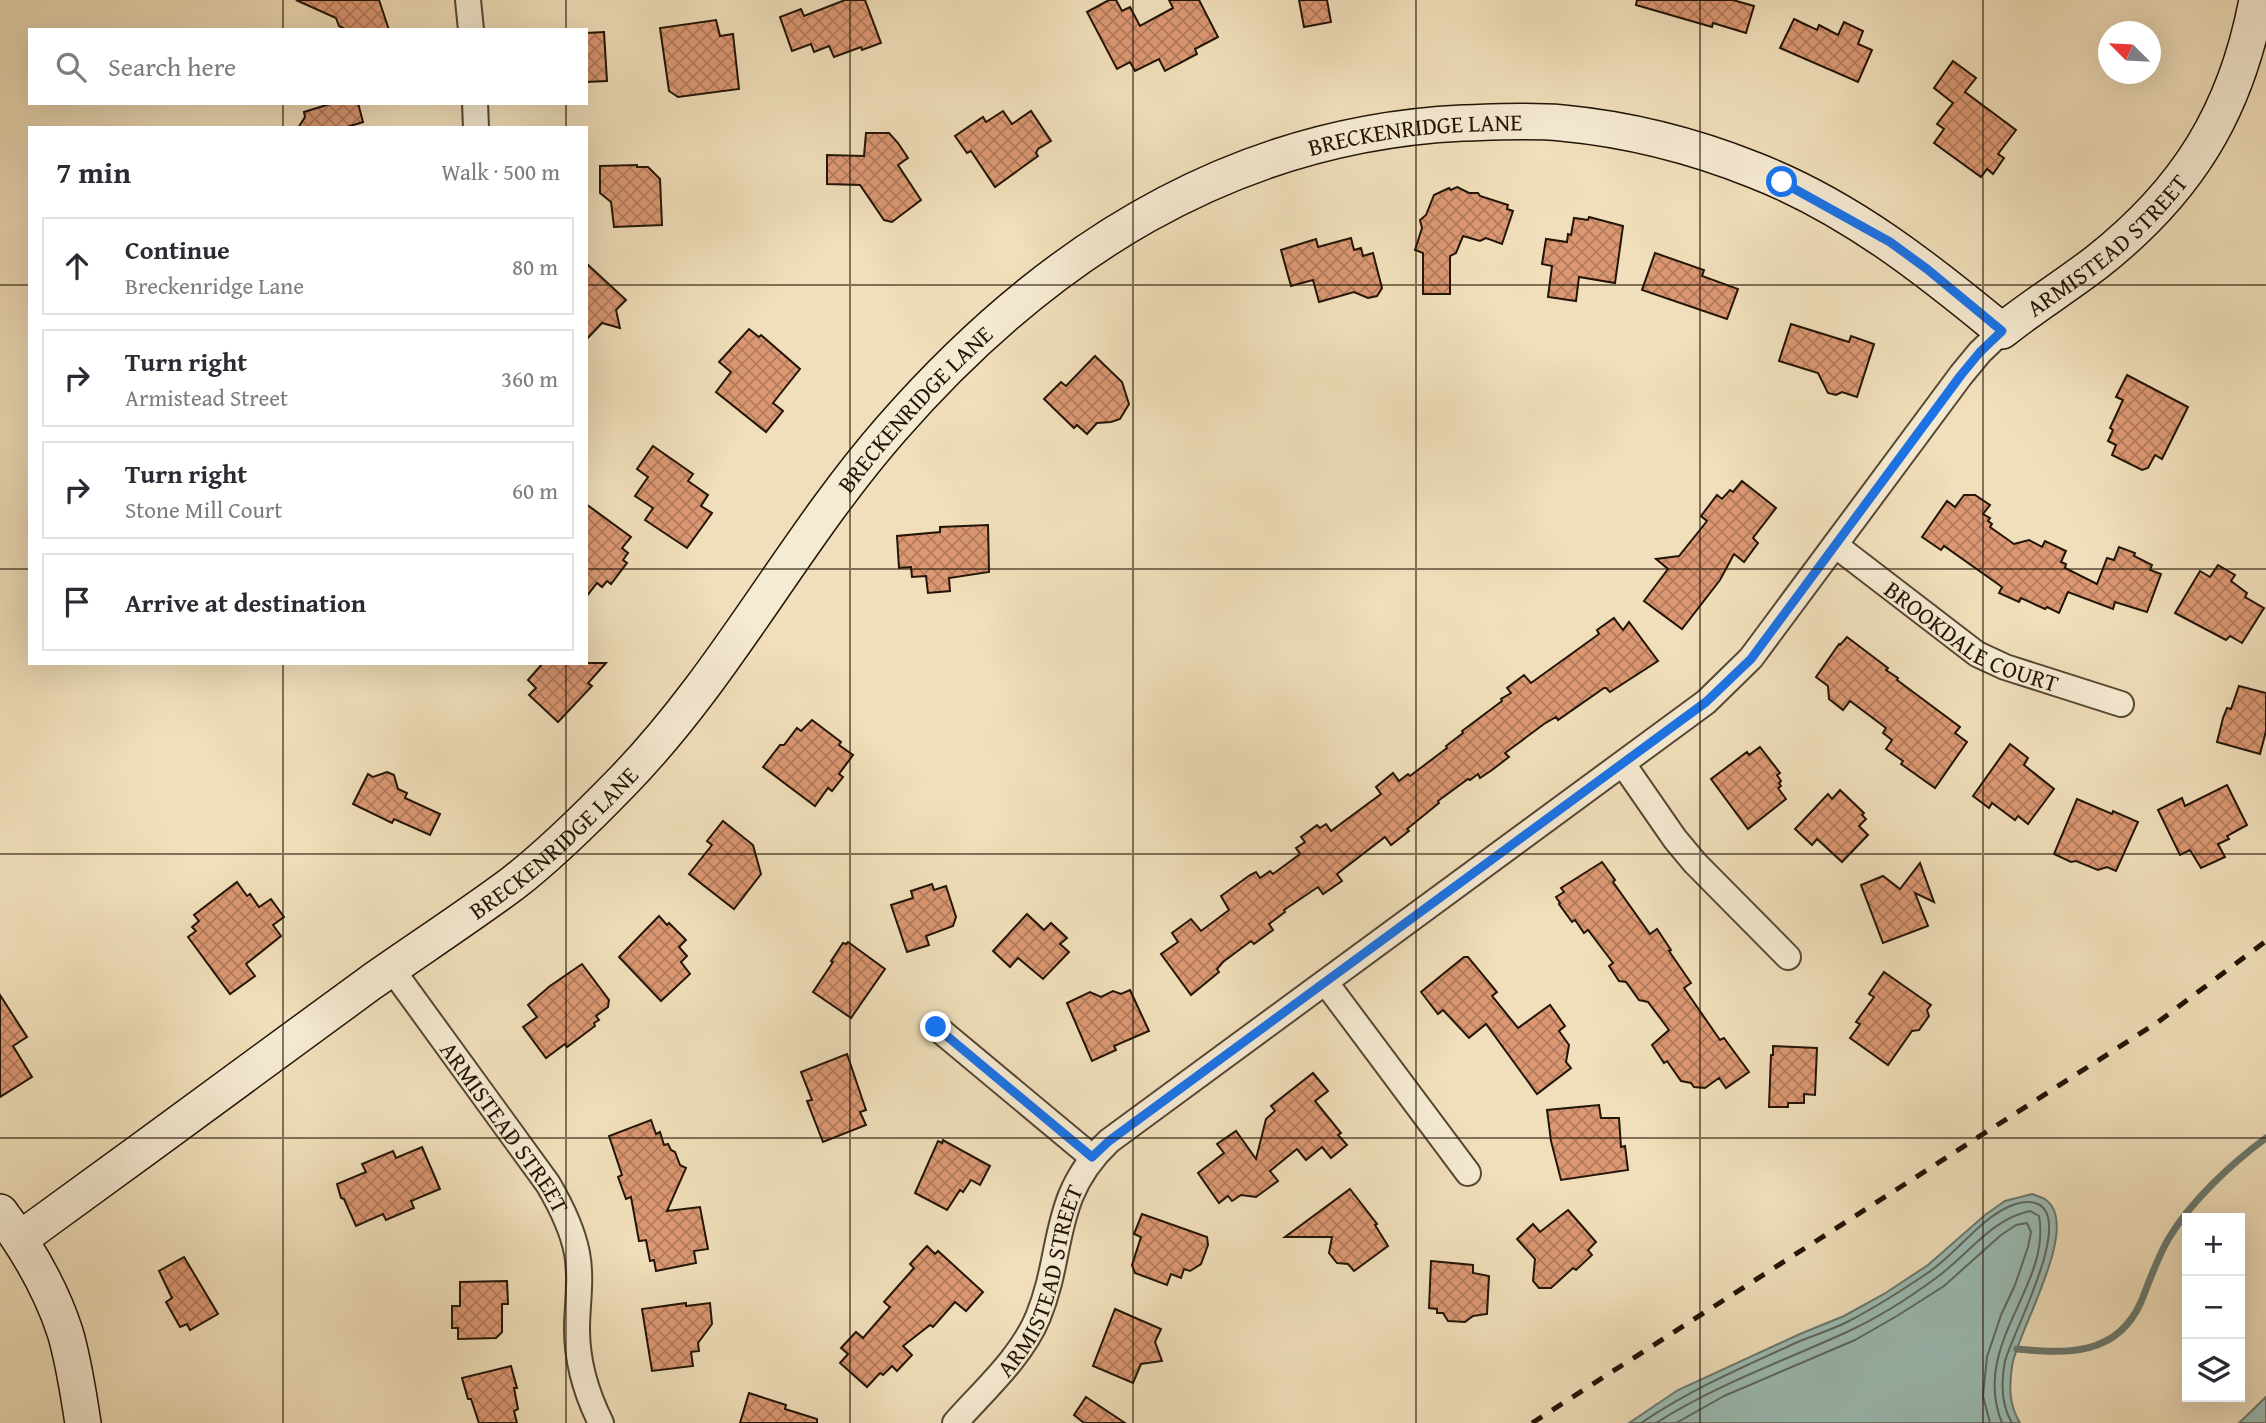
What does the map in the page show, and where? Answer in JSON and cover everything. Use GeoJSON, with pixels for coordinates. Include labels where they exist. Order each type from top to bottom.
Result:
{"type":"FeatureCollection","features":[{"type":"Feature","properties":{"kind":"street"},"geometry":{"type":"LineString","coordinates":[[468,0],[471,28]]}},
{"type":"Feature","properties":{"kind":"street","name":"ARMISTEAD STREET"},"geometry":{"type":"LineString","coordinates":[[955,1423],[1013,1357],[1037,1320],[1045,1297],[1063,1214],[1071,1191],[1092,1157],[1109,1141],[1623,764],[1731,680],[1751,659],[1980,352],[2002,331],[2122,241],[2151,214],[2198,156],[2217,125],[2237,78],[2249,41],[2257,0]]}},
{"type":"Feature","properties":{"kind":"street"},"geometry":{"type":"LineString","coordinates":[[475,105],[476,126]]}},
{"type":"Feature","properties":{"kind":"street","name":"BRECKENRIDGE LANE"},"geometry":{"type":"LineString","coordinates":[[10,1225],[516,881],[580,825],[674,723],[848,482],[891,429],[946,369],[996,322],[1084,253],[1170,202],[1227,174],[1293,150],[1366,134],[1425,125],[1556,122],[1606,129],[1699,151],[1782,182],[1890,242],[2002,331]]}},
{"type":"Feature","properties":{"kind":"street","name":"BROOKDALE COURT"},"geometry":{"type":"LineString","coordinates":[[1835,545],[1978,654],[2004,667],[2121,704]]}},
{"type":"Feature","properties":{"kind":"street"},"geometry":{"type":"LineString","coordinates":[[1623,764],[1695,863],[1788,957]]}},
{"type":"Feature","properties":{"kind":"street","name":"ARMISTEAD STREET"},"geometry":{"type":"LineString","coordinates":[[391,968],[562,1207],[578,1255],[580,1279],[577,1329],[582,1380],[601,1423]]}},
{"type":"Feature","properties":{"kind":"street"},"geometry":{"type":"LineString","coordinates":[[1326,983],[1468,1173]]}},
{"type":"Feature","properties":{"kind":"street"},"geometry":{"type":"LineString","coordinates":[[936,1027],[1092,1157]]}},
{"type":"Feature","properties":{"kind":"street"},"geometry":{"type":"LineString","coordinates":[[10,1225],[41,1276],[64,1330],[75,1369],[83,1423]]}},
{"type":"Feature","properties":{"kind":"water"},"geometry":{"type":"Polygon","coordinates":[[[2032,1194],[2046,1200],[2055,1213],[2057,1232],[2044,1280],[2012,1366],[2011,1396],[2020,1423],[1629,1423],[1678,1390],[1844,1316],[1884,1294],[1928,1265],[2005,1201],[2032,1194]]]}},
{"type":"Feature","properties":{"kind":"water"},"geometry":{"type":"Polygon","coordinates":[[[2266,1397],[2266,1423],[2239,1423],[2266,1397]]]}},
{"type":"Feature","properties":{"kind":"building"},"geometry":{"type":"Polygon","coordinates":[[[296,0],[379,0],[388,28],[343,28],[339,26],[336,18],[296,0]]]}},
{"type":"Feature","properties":{"kind":"building"},"geometry":{"type":"Polygon","coordinates":[[[845,0],[865,0],[881,43],[834,57],[829,46],[814,52],[811,44],[792,51],[780,17],[801,9],[804,16],[845,0]]]}},
{"type":"Feature","properties":{"kind":"building"},"geometry":{"type":"Polygon","coordinates":[[[1109,0],[1116,0],[1122,11],[1130,7],[1140,26],[1173,8],[1169,0],[1199,0],[1218,37],[1195,49],[1197,54],[1165,71],[1159,59],[1135,71],[1130,62],[1117,69],[1087,12],[1109,0]]]}},
{"type":"Feature","properties":{"kind":"building"},"geometry":{"type":"Polygon","coordinates":[[[1299,0],[1327,0],[1331,22],[1304,27],[1299,0]]]}},
{"type":"Feature","properties":{"kind":"building"},"geometry":{"type":"Polygon","coordinates":[[[1637,0],[1733,0],[1754,6],[1746,33],[1713,23],[1712,27],[1636,5],[1637,0]]]}},
{"type":"Feature","properties":{"kind":"building"},"geometry":{"type":"Polygon","coordinates":[[[1794,19],[1817,30],[1819,25],[1838,35],[1844,22],[1863,31],[1858,44],[1872,50],[1858,82],[1780,48],[1794,19]]]}},
{"type":"Feature","properties":{"kind":"building"},"geometry":{"type":"Polygon","coordinates":[[[716,20],[720,36],[733,34],[739,89],[678,97],[669,91],[660,28],[716,20]]]}},
{"type":"Feature","properties":{"kind":"building"},"geometry":{"type":"Polygon","coordinates":[[[604,32],[607,81],[588,82],[588,33],[604,32]]]}},
{"type":"Feature","properties":{"kind":"building"},"geometry":{"type":"Polygon","coordinates":[[[1953,61],[1976,78],[1965,92],[2016,130],[1998,154],[2004,158],[1993,174],[1987,169],[1981,177],[1934,143],[1944,129],[1937,124],[1953,103],[1934,88],[1953,61]]]}},
{"type":"Feature","properties":{"kind":"building"},"geometry":{"type":"Polygon","coordinates":[[[327,105],[359,105],[363,122],[350,126],[299,126],[305,117],[304,112],[327,105]]]}},
{"type":"Feature","properties":{"kind":"building"},"geometry":{"type":"Polygon","coordinates":[[[1003,111],[1012,124],[1031,111],[1051,141],[1038,149],[1038,156],[995,187],[971,151],[967,153],[955,136],[983,117],[986,122],[1003,111]]]}},
{"type":"Feature","properties":{"kind":"building"},"geometry":{"type":"Polygon","coordinates":[[[866,133],[889,133],[898,143],[908,158],[898,165],[921,200],[892,222],[884,220],[860,185],[827,184],[827,155],[864,156],[866,133]]]}},
{"type":"Feature","properties":{"kind":"building"},"geometry":{"type":"Polygon","coordinates":[[[600,166],[648,167],[660,179],[662,225],[614,227],[611,202],[600,193],[600,166]]]}},
{"type":"Feature","properties":{"kind":"building"},"geometry":{"type":"Polygon","coordinates":[[[1457,187],[1508,205],[1507,209],[1513,211],[1502,244],[1486,238],[1480,241],[1463,236],[1456,253],[1450,256],[1450,294],[1423,294],[1423,253],[1415,250],[1422,228],[1420,220],[1426,215],[1434,195],[1457,187]]]}},
{"type":"Feature","properties":{"kind":"building"},"geometry":{"type":"Polygon","coordinates":[[[1589,217],[1623,226],[1615,283],[1579,277],[1576,301],[1548,297],[1552,266],[1542,264],[1546,239],[1567,242],[1574,218],[1588,220],[1589,217]]]}},
{"type":"Feature","properties":{"kind":"building"},"geometry":{"type":"Polygon","coordinates":[[[1351,238],[1354,250],[1361,248],[1363,256],[1373,253],[1382,288],[1377,296],[1368,298],[1354,292],[1319,302],[1313,280],[1291,286],[1281,250],[1316,239],[1318,247],[1351,238]]]}},
{"type":"Feature","properties":{"kind":"building"},"geometry":{"type":"Polygon","coordinates":[[[1655,253],[1704,270],[1702,276],[1738,289],[1727,319],[1642,290],[1655,253]]]}},
{"type":"Feature","properties":{"kind":"building"},"geometry":{"type":"Polygon","coordinates":[[[588,265],[626,300],[616,310],[620,328],[602,323],[588,338],[588,265]]]}},
{"type":"Feature","properties":{"kind":"building"},"geometry":{"type":"Polygon","coordinates":[[[1791,324],[1849,342],[1851,336],[1874,344],[1857,397],[1842,392],[1836,395],[1828,393],[1818,373],[1779,361],[1791,324]]]}},
{"type":"Feature","properties":{"kind":"building"},"geometry":{"type":"Polygon","coordinates":[[[749,329],[759,337],[761,335],[800,369],[773,403],[783,411],[766,432],[716,392],[731,372],[719,362],[749,329]]]}},
{"type":"Feature","properties":{"kind":"building"},"geometry":{"type":"Polygon","coordinates":[[[1095,356],[1122,382],[1129,404],[1120,419],[1097,423],[1087,434],[1077,425],[1074,428],[1044,399],[1061,382],[1066,386],[1095,356]]]}},
{"type":"Feature","properties":{"kind":"building"},"geometry":{"type":"Polygon","coordinates":[[[2127,375],[2188,407],[2162,459],[2155,455],[2148,468],[2142,470],[2112,455],[2116,445],[2108,441],[2113,430],[2110,428],[2123,400],[2116,397],[2127,375]]]}},
{"type":"Feature","properties":{"kind":"building"},"geometry":{"type":"Polygon","coordinates":[[[653,446],[693,474],[688,481],[708,495],[701,506],[712,513],[687,548],[645,520],[653,508],[635,496],[648,477],[637,469],[653,446]]]}},
{"type":"Feature","properties":{"kind":"building"},"geometry":{"type":"Polygon","coordinates":[[[1742,481],[1776,508],[1753,538],[1758,543],[1744,562],[1734,554],[1720,580],[1682,629],[1644,601],[1668,569],[1656,559],[1679,556],[1707,521],[1701,516],[1717,495],[1722,499],[1730,490],[1733,492],[1742,481]]]}},
{"type":"Feature","properties":{"kind":"building"},"geometry":{"type":"Polygon","coordinates":[[[1964,495],[1975,495],[1990,505],[1983,514],[1990,518],[1990,527],[2014,544],[2029,540],[2042,547],[2045,541],[2066,551],[2061,562],[2066,564],[2065,568],[2097,584],[2107,558],[2114,560],[2119,547],[2135,553],[2134,556],[2152,565],[2150,570],[2161,574],[2147,612],[2115,602],[2113,609],[2068,592],[2059,613],[2021,598],[2019,602],[1999,593],[2002,587],[1944,546],[1941,550],[1922,537],[1947,501],[1955,507],[1964,495]]]}},
{"type":"Feature","properties":{"kind":"building"},"geometry":{"type":"Polygon","coordinates":[[[588,505],[631,537],[622,548],[628,553],[623,560],[627,563],[611,584],[607,581],[602,587],[597,583],[588,594],[588,505]]]}},
{"type":"Feature","properties":{"kind":"building"},"geometry":{"type":"Polygon","coordinates":[[[988,525],[989,572],[949,578],[950,591],[928,593],[926,576],[912,577],[911,567],[899,568],[897,536],[940,532],[940,527],[988,525]]]}},
{"type":"Feature","properties":{"kind":"building"},"geometry":{"type":"Polygon","coordinates":[[[2218,565],[2235,575],[2231,581],[2247,593],[2245,597],[2264,608],[2242,643],[2230,636],[2226,640],[2175,613],[2200,571],[2210,577],[2218,565]]]}},
{"type":"Feature","properties":{"kind":"building"},"geometry":{"type":"Polygon","coordinates":[[[1614,618],[1623,630],[1629,622],[1658,661],[1610,692],[1604,688],[1558,720],[1556,717],[1544,724],[1505,753],[1509,757],[1492,770],[1480,778],[1478,774],[1468,779],[1438,801],[1439,803],[1391,845],[1385,837],[1337,874],[1342,881],[1323,894],[1318,887],[1284,910],[1285,912],[1269,924],[1273,930],[1254,944],[1251,941],[1223,962],[1217,969],[1219,972],[1191,995],[1161,954],[1178,942],[1172,933],[1191,919],[1201,931],[1229,910],[1221,896],[1256,872],[1260,878],[1270,871],[1273,874],[1300,854],[1296,848],[1305,842],[1301,837],[1317,825],[1320,828],[1326,824],[1331,831],[1381,794],[1376,787],[1393,773],[1399,781],[1408,774],[1410,776],[1511,693],[1507,688],[1524,675],[1531,683],[1599,634],[1597,630],[1614,618]]]}},
{"type":"Feature","properties":{"kind":"building"},"geometry":{"type":"Polygon","coordinates":[[[1847,637],[1888,668],[1886,670],[1898,678],[1897,680],[1960,727],[1955,733],[1967,742],[1935,788],[1901,764],[1903,761],[1886,749],[1892,740],[1883,733],[1886,728],[1850,701],[1843,710],[1829,699],[1828,686],[1816,677],[1847,637]]]}},
{"type":"Feature","properties":{"kind":"building"},"geometry":{"type":"Polygon","coordinates":[[[606,663],[588,683],[592,686],[558,722],[529,695],[536,688],[528,680],[541,665],[606,663]]]}},
{"type":"Feature","properties":{"kind":"building"},"geometry":{"type":"Polygon","coordinates":[[[2239,686],[2266,693],[2266,731],[2260,754],[2217,742],[2223,718],[2227,708],[2231,709],[2239,686]]]}},
{"type":"Feature","properties":{"kind":"building"},"geometry":{"type":"Polygon","coordinates":[[[812,720],[853,755],[839,774],[843,777],[832,791],[828,788],[815,806],[763,767],[797,728],[801,731],[812,720]]]}},
{"type":"Feature","properties":{"kind":"building"},"geometry":{"type":"Polygon","coordinates":[[[2010,744],[2028,758],[2024,765],[2054,789],[2028,824],[2018,816],[2015,820],[1992,803],[1989,808],[1973,796],[2010,744]]]}},
{"type":"Feature","properties":{"kind":"building"},"geometry":{"type":"Polygon","coordinates":[[[1760,747],[1780,773],[1777,775],[1781,786],[1778,788],[1786,799],[1748,829],[1711,779],[1747,752],[1749,755],[1760,747]]]}},
{"type":"Feature","properties":{"kind":"building"},"geometry":{"type":"Polygon","coordinates":[[[387,772],[394,775],[398,789],[407,793],[405,798],[440,814],[430,835],[394,819],[392,823],[353,804],[368,774],[373,777],[387,772]]]}},
{"type":"Feature","properties":{"kind":"building"},"geometry":{"type":"Polygon","coordinates":[[[2227,785],[2247,825],[2218,844],[2225,857],[2201,868],[2190,850],[2180,855],[2158,810],[2182,798],[2185,806],[2227,785]]]}},
{"type":"Feature","properties":{"kind":"building"},"geometry":{"type":"Polygon","coordinates":[[[1840,790],[1864,813],[1862,815],[1866,819],[1859,826],[1868,835],[1842,862],[1817,839],[1812,845],[1795,829],[1828,794],[1832,799],[1840,790]]]}},
{"type":"Feature","properties":{"kind":"building"},"geometry":{"type":"Polygon","coordinates":[[[2077,799],[2138,822],[2116,871],[2107,867],[2098,870],[2054,854],[2077,799]]]}},
{"type":"Feature","properties":{"kind":"building"},"geometry":{"type":"Polygon","coordinates":[[[723,821],[753,845],[761,874],[734,909],[689,874],[712,845],[707,841],[723,821]]]}},
{"type":"Feature","properties":{"kind":"building"},"geometry":{"type":"Polygon","coordinates":[[[1602,862],[1650,934],[1657,929],[1691,983],[1684,988],[1720,1040],[1724,1038],[1749,1072],[1726,1088],[1719,1078],[1705,1088],[1694,1087],[1691,1083],[1681,1081],[1667,1061],[1664,1063],[1652,1045],[1669,1030],[1648,1002],[1639,1000],[1626,982],[1619,981],[1609,966],[1613,963],[1588,930],[1584,933],[1559,904],[1556,897],[1564,892],[1561,888],[1602,862]]]}},
{"type":"Feature","properties":{"kind":"building"},"geometry":{"type":"Polygon","coordinates":[[[1920,863],[1934,902],[1915,893],[1928,926],[1883,943],[1861,885],[1883,876],[1900,889],[1920,863]]]}},
{"type":"Feature","properties":{"kind":"building"},"geometry":{"type":"Polygon","coordinates":[[[237,882],[259,907],[271,899],[284,917],[273,925],[281,936],[246,964],[255,976],[230,994],[188,937],[196,931],[192,927],[199,921],[194,915],[237,882]]]}},
{"type":"Feature","properties":{"kind":"building"},"geometry":{"type":"Polygon","coordinates":[[[932,884],[934,890],[946,886],[956,917],[953,926],[926,936],[929,945],[907,952],[891,905],[913,898],[911,891],[932,884]]]}},
{"type":"Feature","properties":{"kind":"building"},"geometry":{"type":"Polygon","coordinates":[[[1027,914],[1044,930],[1051,923],[1067,938],[1060,944],[1069,952],[1043,979],[1018,958],[1010,967],[993,951],[1027,914]]]}},
{"type":"Feature","properties":{"kind":"building"},"geometry":{"type":"Polygon","coordinates":[[[659,916],[686,940],[679,947],[687,956],[681,962],[690,974],[661,1001],[619,957],[659,916]]]}},
{"type":"Feature","properties":{"kind":"building"},"geometry":{"type":"Polygon","coordinates":[[[848,942],[885,969],[851,1018],[813,992],[843,943],[848,942]]]}},
{"type":"Feature","properties":{"kind":"building"},"geometry":{"type":"Polygon","coordinates":[[[1464,957],[1468,957],[1497,992],[1492,996],[1518,1028],[1550,1005],[1565,1026],[1559,1031],[1569,1045],[1566,1062],[1571,1068],[1537,1094],[1486,1024],[1469,1038],[1443,1010],[1438,1014],[1421,992],[1464,957]]]}},
{"type":"Feature","properties":{"kind":"building"},"geometry":{"type":"Polygon","coordinates":[[[582,964],[609,1000],[608,1007],[596,1016],[599,1020],[594,1023],[595,1026],[567,1047],[565,1044],[546,1058],[523,1027],[537,1017],[528,1005],[582,964]]]}},
{"type":"Feature","properties":{"kind":"building"},"geometry":{"type":"Polygon","coordinates":[[[1884,972],[1931,1005],[1927,1010],[1929,1016],[1919,1030],[1912,1031],[1888,1065],[1850,1038],[1860,1024],[1856,1022],[1874,997],[1869,994],[1884,972]]]}},
{"type":"Feature","properties":{"kind":"building"},"geometry":{"type":"Polygon","coordinates":[[[1130,990],[1149,1031],[1114,1046],[1116,1050],[1092,1061],[1067,1003],[1090,992],[1101,997],[1113,991],[1121,994],[1130,990]]]}},
{"type":"Feature","properties":{"kind":"building"},"geometry":{"type":"Polygon","coordinates":[[[0,995],[27,1037],[13,1046],[32,1077],[0,1097],[0,995]]]}},
{"type":"Feature","properties":{"kind":"building"},"geometry":{"type":"Polygon","coordinates":[[[1773,1046],[1817,1048],[1815,1095],[1804,1094],[1804,1103],[1788,1103],[1788,1107],[1769,1107],[1773,1046]]]}},
{"type":"Feature","properties":{"kind":"building"},"geometry":{"type":"Polygon","coordinates":[[[847,1054],[866,1110],[860,1112],[866,1125],[823,1142],[807,1101],[812,1100],[801,1072],[847,1054]]]}},
{"type":"Feature","properties":{"kind":"building"},"geometry":{"type":"Polygon","coordinates":[[[1313,1073],[1328,1091],[1315,1101],[1341,1133],[1338,1135],[1347,1145],[1331,1158],[1322,1147],[1306,1160],[1297,1149],[1270,1171],[1278,1181],[1256,1197],[1241,1195],[1232,1201],[1228,1196],[1219,1203],[1198,1173],[1224,1153],[1217,1144],[1236,1131],[1256,1159],[1266,1119],[1275,1111],[1271,1106],[1313,1073]]]}},
{"type":"Feature","properties":{"kind":"building"},"geometry":{"type":"Polygon","coordinates":[[[1599,1105],[1601,1118],[1619,1118],[1621,1147],[1625,1146],[1628,1170],[1561,1180],[1551,1141],[1547,1110],[1599,1105]]]}},
{"type":"Feature","properties":{"kind":"building"},"geometry":{"type":"Polygon","coordinates":[[[651,1120],[656,1134],[660,1132],[664,1145],[668,1144],[675,1152],[680,1165],[686,1168],[667,1211],[700,1207],[708,1249],[694,1251],[696,1263],[656,1271],[654,1260],[650,1261],[646,1240],[639,1241],[631,1197],[626,1199],[618,1177],[622,1175],[609,1136],[651,1120]]]}},
{"type":"Feature","properties":{"kind":"building"},"geometry":{"type":"Polygon","coordinates":[[[943,1140],[990,1166],[980,1185],[971,1180],[963,1192],[960,1190],[947,1210],[915,1193],[938,1141],[942,1143],[943,1140]]]}},
{"type":"Feature","properties":{"kind":"building"},"geometry":{"type":"Polygon","coordinates":[[[422,1147],[440,1189],[411,1201],[414,1208],[386,1220],[383,1214],[356,1226],[344,1199],[341,1198],[337,1184],[366,1172],[362,1164],[393,1151],[396,1158],[422,1147]]]}},
{"type":"Feature","properties":{"kind":"building"},"geometry":{"type":"Polygon","coordinates":[[[1350,1189],[1377,1224],[1375,1225],[1388,1246],[1354,1271],[1348,1264],[1337,1263],[1329,1253],[1332,1237],[1285,1237],[1350,1189]]]}},
{"type":"Feature","properties":{"kind":"building"},"geometry":{"type":"Polygon","coordinates":[[[1568,1210],[1596,1242],[1588,1250],[1592,1255],[1551,1288],[1539,1288],[1533,1281],[1535,1259],[1517,1239],[1533,1224],[1540,1232],[1568,1210]]]}},
{"type":"Feature","properties":{"kind":"building"},"geometry":{"type":"Polygon","coordinates":[[[1142,1214],[1207,1237],[1208,1245],[1201,1264],[1190,1271],[1184,1269],[1181,1278],[1171,1274],[1167,1285],[1135,1273],[1132,1265],[1141,1237],[1134,1234],[1142,1214]]]}},
{"type":"Feature","properties":{"kind":"building"},"geometry":{"type":"Polygon","coordinates":[[[927,1246],[935,1254],[938,1251],[983,1292],[966,1311],[955,1302],[933,1327],[930,1325],[903,1346],[912,1355],[897,1371],[892,1366],[883,1375],[880,1373],[867,1387],[840,1363],[848,1354],[841,1348],[856,1332],[863,1338],[890,1307],[884,1302],[914,1268],[910,1264],[927,1246]]]}},
{"type":"Feature","properties":{"kind":"building"},"geometry":{"type":"Polygon","coordinates":[[[184,1257],[218,1314],[190,1330],[187,1324],[180,1327],[166,1302],[172,1298],[159,1271],[184,1257]]]}},
{"type":"Feature","properties":{"kind":"building"},"geometry":{"type":"Polygon","coordinates":[[[1431,1261],[1473,1265],[1473,1273],[1489,1276],[1487,1314],[1473,1316],[1465,1322],[1448,1321],[1443,1313],[1429,1308],[1431,1261]]]}},
{"type":"Feature","properties":{"kind":"building"},"geometry":{"type":"Polygon","coordinates":[[[507,1281],[508,1304],[502,1304],[502,1332],[496,1338],[458,1339],[458,1328],[452,1328],[452,1306],[460,1306],[460,1282],[507,1281]]]}},
{"type":"Feature","properties":{"kind":"building"},"geometry":{"type":"Polygon","coordinates":[[[686,1303],[686,1306],[710,1303],[712,1324],[698,1343],[699,1351],[691,1352],[693,1366],[652,1371],[642,1309],[686,1303]]]}},
{"type":"Feature","properties":{"kind":"building"},"geometry":{"type":"Polygon","coordinates":[[[1115,1309],[1161,1329],[1155,1342],[1162,1361],[1141,1364],[1133,1383],[1093,1366],[1115,1309]]]}},
{"type":"Feature","properties":{"kind":"building"},"geometry":{"type":"Polygon","coordinates":[[[511,1366],[517,1388],[514,1388],[518,1409],[514,1411],[517,1423],[479,1423],[462,1378],[511,1366]]]}},
{"type":"Feature","properties":{"kind":"building"},"geometry":{"type":"Polygon","coordinates":[[[749,1393],[786,1405],[785,1409],[817,1419],[817,1423],[740,1423],[749,1393]]]}},
{"type":"Feature","properties":{"kind":"building"},"geometry":{"type":"Polygon","coordinates":[[[1086,1397],[1125,1423],[1084,1423],[1074,1415],[1086,1397]]]}},
{"type":"Feature","properties":{"kind":"waterway"},"geometry":{"type":"LineString","coordinates":[[2017,1349],[2072,1351],[2089,1348],[2119,1333],[2131,1320],[2141,1302],[2161,1253],[2178,1224],[2213,1184],[2266,1138]]}},
{"type":"Feature","properties":{"kind":"railway"},"geometry":{"type":"LineString","coordinates":[[1532,1423],[2158,1022],[2266,941]]}},
{"type":"Feature","properties":{"kind":"route"},"geometry":{"type":"LineString","coordinates":[[936,1027],[1092,1157],[1109,1141],[1706,702],[1731,680],[1751,659],[1961,375],[2002,331],[1890,242],[1782,182]]}}]}
